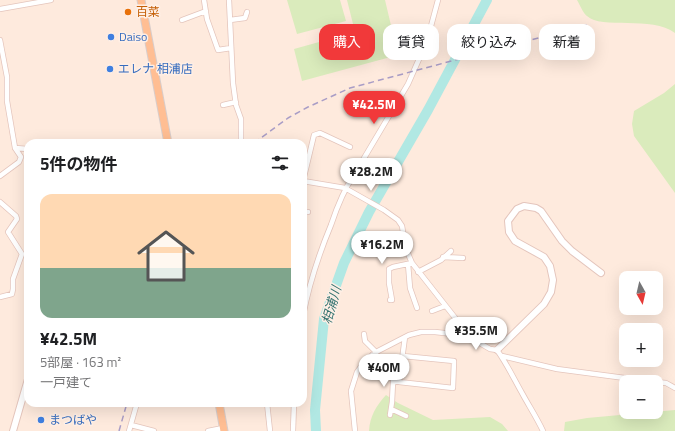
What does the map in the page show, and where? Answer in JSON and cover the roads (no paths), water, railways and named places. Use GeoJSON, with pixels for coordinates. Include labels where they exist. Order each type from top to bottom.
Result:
{"type":"FeatureCollection","features":[{"type":"Feature","properties":{"kind":"main road"},"geometry":{"type":"LineString","coordinates":[[140,0],[167,139]]}},
{"type":"Feature","properties":{"kind":"main road"},"geometry":{"type":"LineString","coordinates":[[219,407],[224,429]]}},
{"type":"Feature","properties":{"kind":"street"},"geometry":{"type":"LineString","coordinates":[[0,9],[51,0]]}},
{"type":"Feature","properties":{"kind":"street"},"geometry":{"type":"LineString","coordinates":[[204,0],[207,19],[218,50],[231,48]]}},
{"type":"Feature","properties":{"kind":"street"},"geometry":{"type":"LineString","coordinates":[[229,0],[233,83],[241,119],[241,139]]}},
{"type":"Feature","properties":{"kind":"street"},"geometry":{"type":"LineString","coordinates":[[307,297],[310,283],[326,236],[347,189],[408,84],[427,41],[438,0]]}},
{"type":"Feature","properties":{"kind":"street"},"geometry":{"type":"LineString","coordinates":[[182,20],[206,12]]}},
{"type":"Feature","properties":{"kind":"street"},"geometry":{"type":"LineString","coordinates":[[230,20],[245,18],[247,12]]}},
{"type":"Feature","properties":{"kind":"street"},"geometry":{"type":"LineString","coordinates":[[0,40],[7,77],[7,100],[15,148],[21,157],[19,162],[0,176]]}},
{"type":"Feature","properties":{"kind":"street"},"geometry":{"type":"LineString","coordinates":[[223,105],[236,102]]}},
{"type":"Feature","properties":{"kind":"street"},"geometry":{"type":"LineString","coordinates":[[307,164],[314,135],[320,134],[350,147]]}},
{"type":"Feature","properties":{"kind":"street"},"geometry":{"type":"LineString","coordinates":[[15,148],[24,149]]}},
{"type":"Feature","properties":{"kind":"street"},"geometry":{"type":"LineString","coordinates":[[307,182],[347,189],[384,210],[398,220],[402,226],[410,263],[410,288],[416,308]]}},
{"type":"Feature","properties":{"kind":"street"},"geometry":{"type":"LineString","coordinates":[[0,202],[16,216],[17,219],[8,232],[22,254],[13,280],[12,294],[0,297]]}},
{"type":"Feature","properties":{"kind":"street"},"geometry":{"type":"LineString","coordinates":[[497,350],[544,304],[551,292],[553,280],[550,266],[544,257],[515,241],[509,232],[508,221],[517,209],[524,206],[536,208],[541,211],[562,241],[601,273]]}},
{"type":"Feature","properties":{"kind":"street"},"geometry":{"type":"LineString","coordinates":[[418,272],[450,251]]}},
{"type":"Feature","properties":{"kind":"street"},"geometry":{"type":"LineString","coordinates":[[443,257],[463,258]]}},
{"type":"Feature","properties":{"kind":"street"},"geometry":{"type":"LineString","coordinates":[[410,263],[471,338]]}},
{"type":"Feature","properties":{"kind":"street"},"geometry":{"type":"LineString","coordinates":[[390,300],[392,300],[389,283],[389,269],[410,263]]}},
{"type":"Feature","properties":{"kind":"street"},"geometry":{"type":"LineString","coordinates":[[432,311],[445,306]]}},
{"type":"Feature","properties":{"kind":"street"},"geometry":{"type":"LineString","coordinates":[[354,431],[351,390],[358,372],[365,361],[374,354],[405,337],[421,332],[453,334],[471,338],[490,349],[497,350],[508,366],[543,431]]}},
{"type":"Feature","properties":{"kind":"street"},"geometry":{"type":"LineString","coordinates":[[364,334],[363,343],[379,360],[388,362],[392,366],[393,382],[390,415]]}},
{"type":"Feature","properties":{"kind":"street"},"geometry":{"type":"LineString","coordinates":[[399,382],[405,337]]}},
{"type":"Feature","properties":{"kind":"street"},"geometry":{"type":"LineString","coordinates":[[393,382],[453,388],[454,361],[403,356]]}},
{"type":"Feature","properties":{"kind":"street"},"geometry":{"type":"LineString","coordinates":[[502,356],[557,369],[619,377]]}},
{"type":"Feature","properties":{"kind":"street"},"geometry":{"type":"LineString","coordinates":[[663,383],[675,388]]}},
{"type":"Feature","properties":{"kind":"street"},"geometry":{"type":"LineString","coordinates":[[13,431],[24,393]]}},
{"type":"Feature","properties":{"kind":"street"},"geometry":{"type":"LineString","coordinates":[[129,431],[136,407]]}},
{"type":"Feature","properties":{"kind":"street"},"geometry":{"type":"LineString","coordinates":[[267,407],[270,431]]}},
{"type":"Feature","properties":{"kind":"street"},"geometry":{"type":"LineString","coordinates":[[293,431],[294,407]]}},
{"type":"Feature","properties":{"kind":"street"},"geometry":{"type":"LineString","coordinates":[[391,410],[406,416]]}},
{"type":"Feature","properties":{"kind":"street"},"geometry":{"type":"LineString","coordinates":[[130,425],[154,431]]}},
{"type":"Feature","properties":{"kind":"street"},"geometry":{"type":"LineString","coordinates":[[208,431],[224,429]]}},
{"type":"Feature","properties":{"kind":"waterway","name":"相浦川"},"geometry":{"type":"LineString","coordinates":[[316,431],[315,410],[324,319],[344,263],[369,212],[428,110],[487,0]]}},
{"type":"Feature","properties":{"kind":"railway"},"geometry":{"type":"LineString","coordinates":[[259,139],[288,118],[350,88],[539,38]]}},
{"type":"Feature","properties":{"kind":"railway"},"geometry":{"type":"LineString","coordinates":[[119,431],[126,407]]}},
{"type":"Feature","properties":{"kind":"place","name":"百菜"},"geometry":{"type":"Point","coordinates":[128,12]}},
{"type":"Feature","properties":{"kind":"place","name":"Daiso"},"geometry":{"type":"Point","coordinates":[111,37]}},
{"type":"Feature","properties":{"kind":"place","name":"エレナ 相浦店"},"geometry":{"type":"Point","coordinates":[110,69]}},
{"type":"Feature","properties":{"kind":"place","name":"まつばや"},"geometry":{"type":"Point","coordinates":[41,420]}}]}
